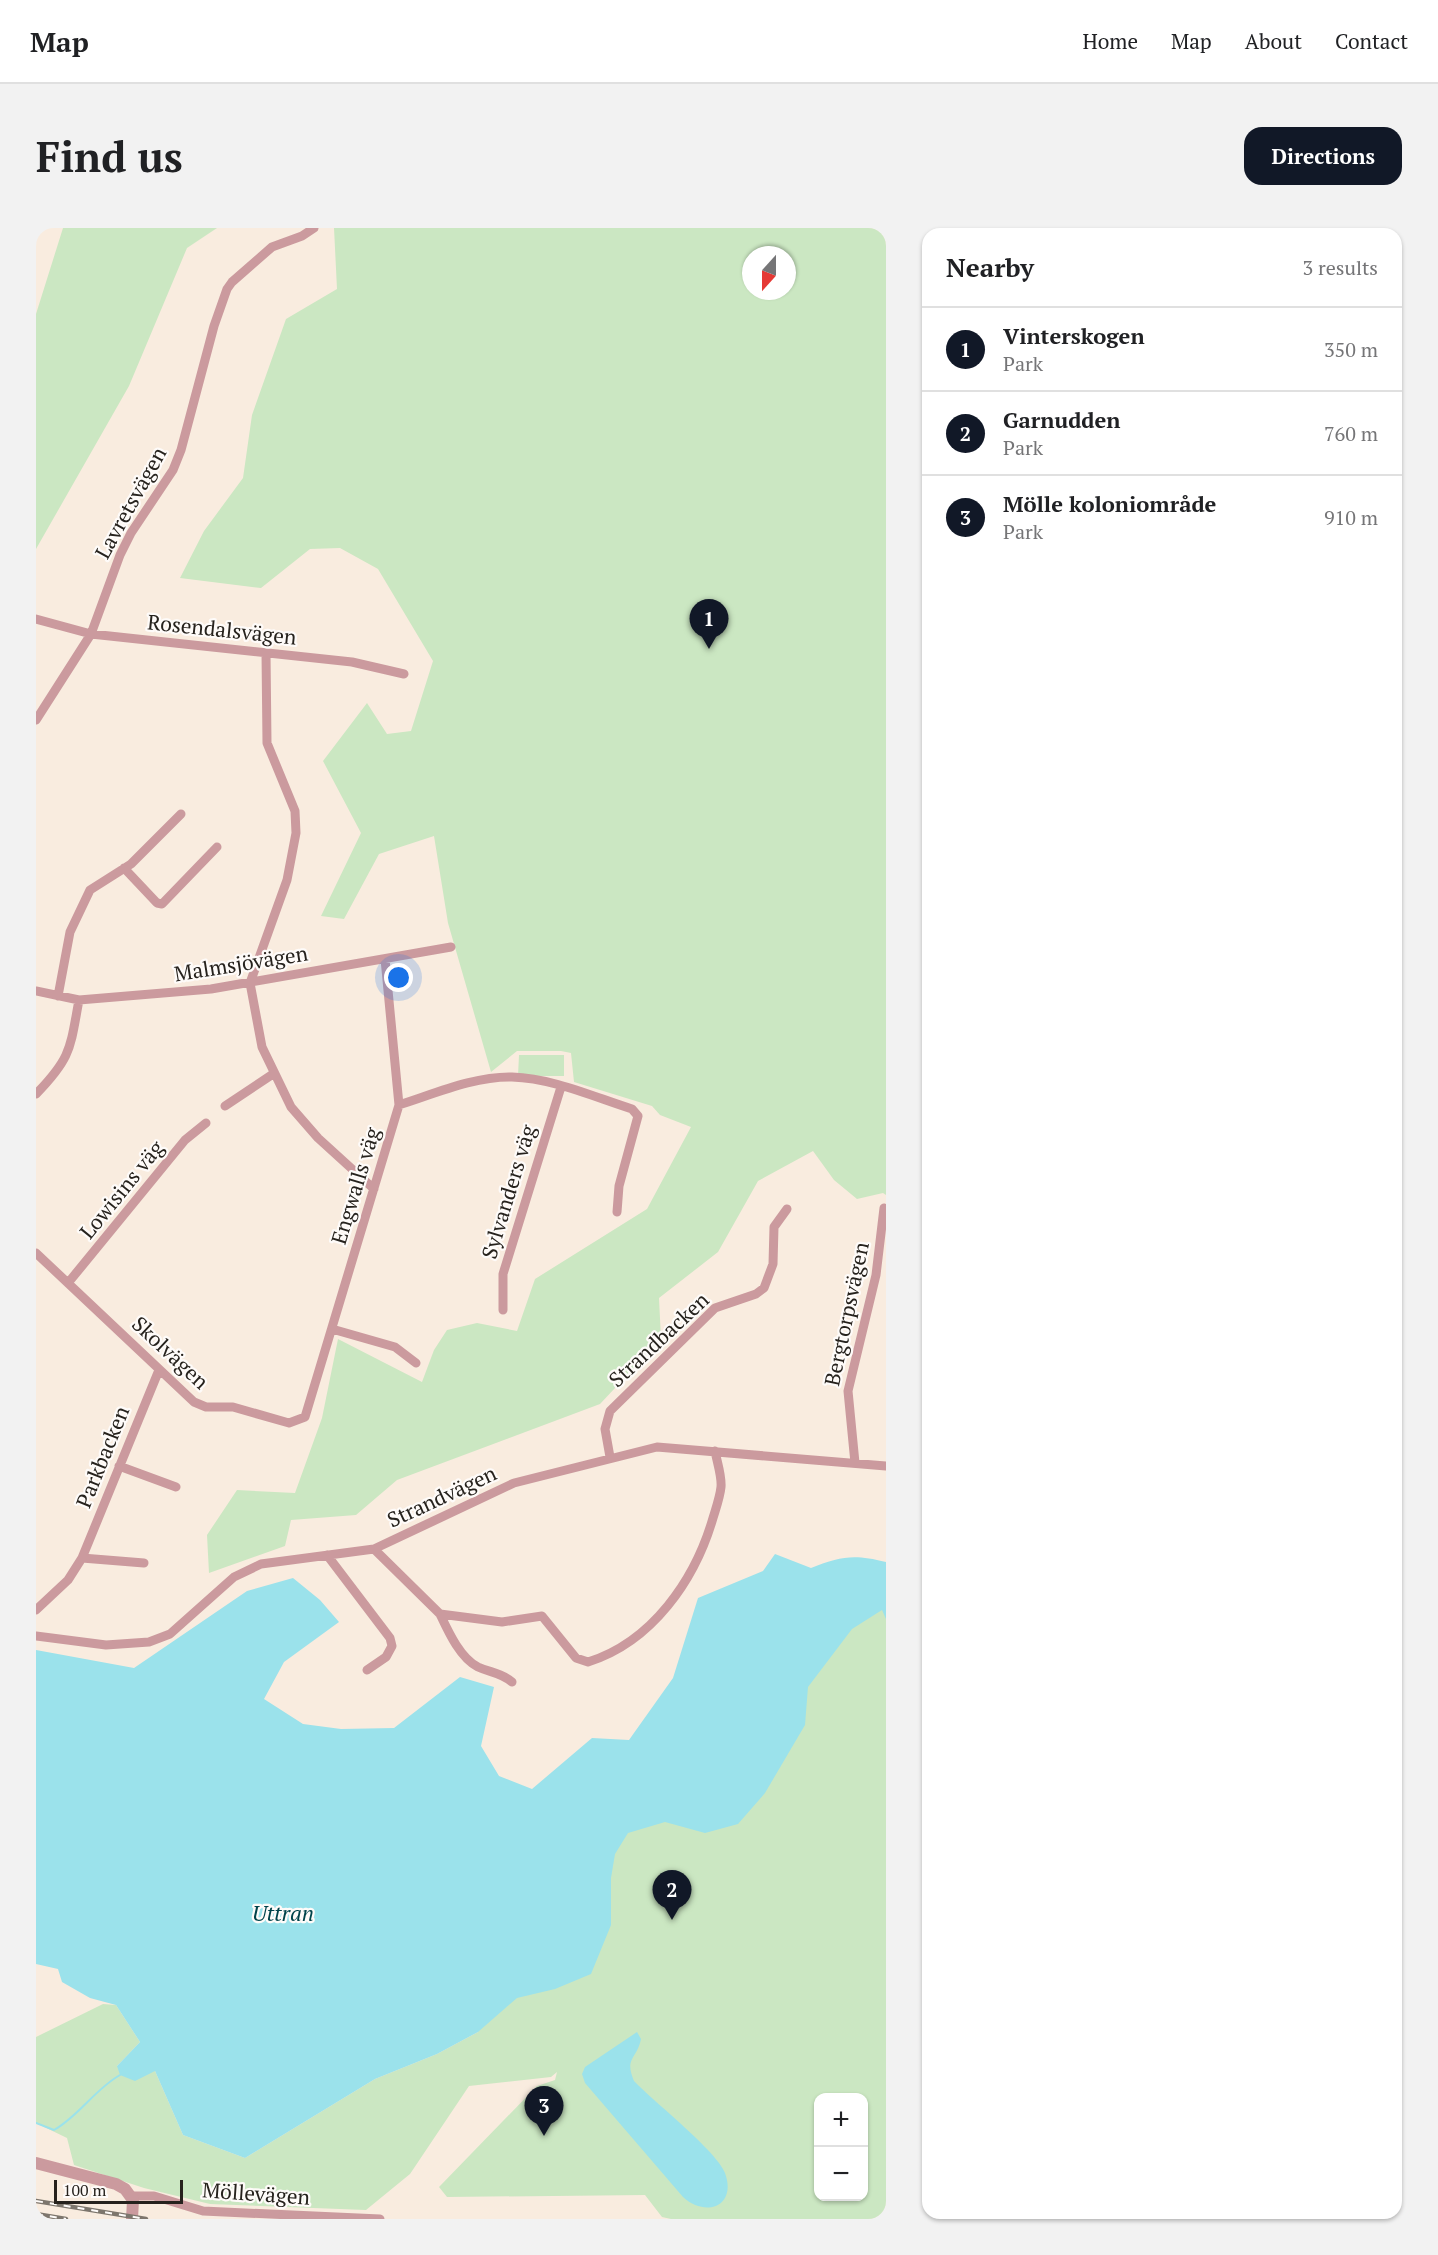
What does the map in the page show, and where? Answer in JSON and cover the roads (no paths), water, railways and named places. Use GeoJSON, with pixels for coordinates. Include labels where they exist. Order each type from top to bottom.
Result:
{"type":"FeatureCollection","features":[{"type":"Feature","properties":{"kind":"street","name":"Lavretsvägen"},"geometry":{"type":"LineString","coordinates":[[36,720],[92,634],[120,555],[177,460],[214,326],[232,282],[272,248],[315,228]]}},
{"type":"Feature","properties":{"kind":"street","name":"Rosendalsvägen"},"geometry":{"type":"LineString","coordinates":[[36,619],[92,634],[352,662],[404,674]]}},
{"type":"Feature","properties":{"kind":"street"},"geometry":{"type":"LineString","coordinates":[[266,653],[267,743],[295,811],[296,833],[287,880],[250,983],[262,1047],[273,1074],[294,1112],[318,1138],[374,1189]]}},
{"type":"Feature","properties":{"kind":"street"},"geometry":{"type":"LineString","coordinates":[[58,996],[76,917],[90,890],[124,868],[181,814]]}},
{"type":"Feature","properties":{"kind":"street"},"geometry":{"type":"LineString","coordinates":[[124,868],[157,903],[162,904],[217,847]]}},
{"type":"Feature","properties":{"kind":"street","name":"Malmsjövägen"},"geometry":{"type":"LineString","coordinates":[[36,991],[79,1000],[211,989],[451,947]]}},
{"type":"Feature","properties":{"kind":"street","name":"Engwalls väg"},"geometry":{"type":"LineString","coordinates":[[305,1417],[399,1105],[385,959]]}},
{"type":"Feature","properties":{"kind":"street"},"geometry":{"type":"LineString","coordinates":[[36,1094],[60,1068],[69,1052],[79,1000]]}},
{"type":"Feature","properties":{"kind":"street"},"geometry":{"type":"LineString","coordinates":[[225,1106],[273,1074]]}},
{"type":"Feature","properties":{"kind":"street"},"geometry":{"type":"LineString","coordinates":[[399,1105],[483,1081],[510,1077],[561,1086],[633,1109],[638,1116],[619,1186],[617,1212]]}},
{"type":"Feature","properties":{"kind":"street","name":"Sylvanders väg"},"geometry":{"type":"LineString","coordinates":[[502,1310],[504,1274],[561,1086]]}},
{"type":"Feature","properties":{"kind":"street","name":"Lowisins väg"},"geometry":{"type":"LineString","coordinates":[[68,1284],[185,1140],[206,1123]]}},
{"type":"Feature","properties":{"kind":"street","name":"Bergtorpsvägen"},"geometry":{"type":"LineString","coordinates":[[855,1463],[848,1391],[876,1275],[884,1208]]}},
{"type":"Feature","properties":{"kind":"street","name":"Strandbacken"},"geometry":{"type":"LineString","coordinates":[[610,1457],[605,1429],[610,1411],[715,1308],[756,1294],[764,1288],[773,1264],[774,1227],[788,1209]]}},
{"type":"Feature","properties":{"kind":"street","name":"Skolvägen"},"geometry":{"type":"LineString","coordinates":[[36,1253],[188,1397],[200,1405],[233,1407],[290,1423],[305,1417]]}},
{"type":"Feature","properties":{"kind":"street"},"geometry":{"type":"LineString","coordinates":[[332,1329],[395,1347],[416,1363]]}},
{"type":"Feature","properties":{"kind":"street","name":"Parkbacken"},"geometry":{"type":"LineString","coordinates":[[36,1610],[68,1580],[82,1558],[159,1370]]}},
{"type":"Feature","properties":{"kind":"street","name":"Strandvägen"},"geometry":{"type":"LineString","coordinates":[[36,1636],[106,1645],[149,1642],[170,1634],[219,1589],[261,1564],[374,1548],[514,1483],[657,1447],[886,1466]]}},
{"type":"Feature","properties":{"kind":"street"},"geometry":{"type":"LineString","coordinates":[[440,1614],[502,1622],[542,1616],[576,1658],[588,1662],[621,1647],[663,1611],[698,1561],[721,1485],[715,1451]]}},
{"type":"Feature","properties":{"kind":"street"},"geometry":{"type":"LineString","coordinates":[[119,1466],[176,1487]]}},
{"type":"Feature","properties":{"kind":"street"},"geometry":{"type":"LineString","coordinates":[[374,1548],[440,1614],[452,1639],[477,1666],[499,1672],[512,1682]]}},
{"type":"Feature","properties":{"kind":"street"},"geometry":{"type":"LineString","coordinates":[[327,1555],[390,1638],[392,1646],[386,1657],[367,1670]]}},
{"type":"Feature","properties":{"kind":"street"},"geometry":{"type":"LineString","coordinates":[[82,1558],[144,1563]]}},
{"type":"Feature","properties":{"kind":"street"},"geometry":{"type":"LineString","coordinates":[[36,2163],[116,2184],[131,2196],[134,2205],[132,2219]]}},
{"type":"Feature","properties":{"kind":"street","name":"Möllevägen"},"geometry":{"type":"LineString","coordinates":[[131,2196],[154,2196],[203,2211],[380,2219]]}},
{"type":"Feature","properties":{"kind":"water","name":"Uttran"},"geometry":{"type":"Polygon","coordinates":[[[775,1554],[811,1568],[831,1561],[856,1557],[886,1562],[886,1619],[882,1610],[852,1629],[808,1687],[805,1725],[765,1793],[738,1824],[705,1833],[665,1822],[628,1833],[615,1854],[611,1878],[611,1925],[591,1974],[555,1989],[517,1998],[478,2032],[437,2054],[375,2079],[245,2158],[183,2135],[155,2071],[135,2081],[120,2075],[117,2066],[140,2042],[116,2005],[90,1998],[62,1982],[58,1969],[36,1964],[36,1650],[134,1668],[247,1591],[293,1578],[320,1600],[339,1622],[284,1662],[264,1699],[303,1724],[341,1729],[394,1728],[460,1677],[494,1687],[481,1746],[499,1776],[532,1789],[592,1738],[629,1740],[673,1678],[698,1598],[763,1571],[775,1554]]]}},
{"type":"Feature","properties":{"kind":"water"},"geometry":{"type":"Polygon","coordinates":[[[637,2032],[641,2039],[630,2068],[634,2081],[698,2140],[720,2164],[728,2184],[727,2194],[717,2205],[701,2207],[683,2197],[585,2083],[582,2074],[585,2067],[637,2032]]]}},
{"type":"Feature","properties":{"kind":"waterway"},"geometry":{"type":"LineString","coordinates":[[36,2123],[54,2130],[120,2075]]}},
{"type":"Feature","properties":{"kind":"railway"},"geometry":{"type":"LineString","coordinates":[[36,2201],[146,2219]]}},
{"type":"Feature","properties":{"kind":"railway"},"geometry":{"type":"LineString","coordinates":[[36,2214],[66,2219]]}},
{"type":"Feature","properties":{"kind":"place","name":"Vinterskogen"},"geometry":{"type":"Point","coordinates":[709,649]}},
{"type":"Feature","properties":{"kind":"place","name":"Garnudden"},"geometry":{"type":"Point","coordinates":[672,1920]}},
{"type":"Feature","properties":{"kind":"place","name":"Mölle koloniområde"},"geometry":{"type":"Point","coordinates":[544,2136]}}]}
